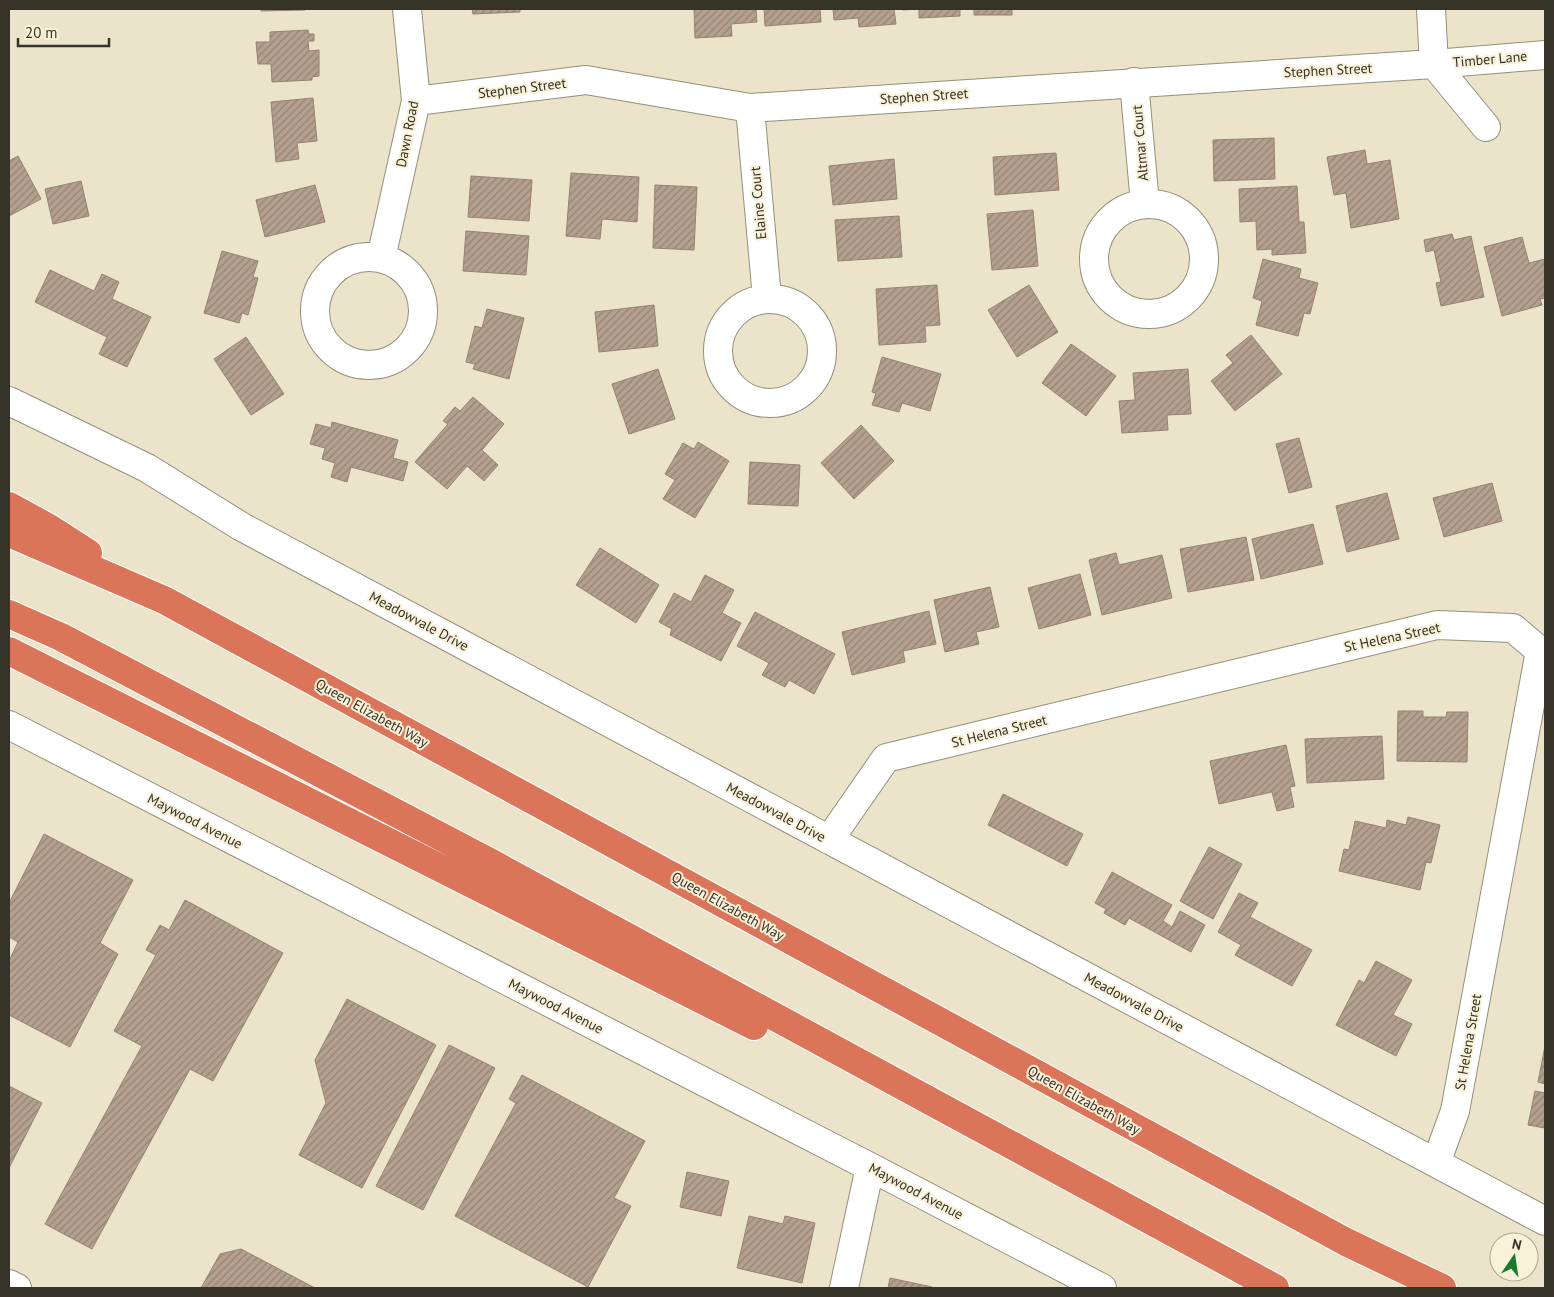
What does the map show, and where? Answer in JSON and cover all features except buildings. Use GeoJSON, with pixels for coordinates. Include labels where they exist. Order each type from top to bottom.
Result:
{"type":"FeatureCollection","features":[{"type":"Feature","properties":{"kind":"highway"},"geometry":{"type":"LineString","coordinates":[[9,506],[49,528],[164,600]]}},
{"type":"Feature","properties":{"kind":"highway","name":"Queen Elizabeth Way"},"geometry":{"type":"LineString","coordinates":[[9,533],[164,600],[1346,1242],[1442,1288]]}},
{"type":"Feature","properties":{"kind":"highway"},"geometry":{"type":"LineString","coordinates":[[9,614],[61,637],[495,865],[1268,1284]]}},
{"type":"Feature","properties":{"kind":"highway"},"geometry":{"type":"LineString","coordinates":[[9,651],[1268,1284]]}},
{"type":"Feature","properties":{"kind":"street","name":"Dawn Road"},"geometry":{"type":"LineString","coordinates":[[381,258],[416,101],[407,9]]}},
{"type":"Feature","properties":{"kind":"street"},"geometry":{"type":"LineString","coordinates":[[1431,9],[1434,64],[1486,127]]}},
{"type":"Feature","properties":{"kind":"street","name":"Timber Lane"},"geometry":{"type":"LineString","coordinates":[[1434,64],[1545,55]]}},
{"type":"Feature","properties":{"kind":"street","name":"Stephen Street"},"geometry":{"type":"LineString","coordinates":[[416,101],[586,80],[750,108],[1434,64]]}},
{"type":"Feature","properties":{"kind":"street","name":"Altmar Court"},"geometry":{"type":"LineString","coordinates":[[1134,82],[1145,204]]}},
{"type":"Feature","properties":{"kind":"street","name":"Elaine Court"},"geometry":{"type":"LineString","coordinates":[[750,108],[766,298]]}},
{"type":"Feature","properties":{"kind":"street"},"geometry":{"type":"LineString","coordinates":[[1145,204],[1164,206],[1181,214],[1195,228],[1203,244],[1204,263],[1200,282],[1190,298],[1175,309],[1157,315],[1138,314],[1120,307],[1106,296],[1097,281],[1093,264],[1094,246],[1101,230],[1113,216],[1128,207],[1145,204]]}},
{"type":"Feature","properties":{"kind":"street","name":"Meadowvale Drive"},"geometry":{"type":"LineString","coordinates":[[9,400],[147,468],[242,527],[1545,1220]]}},
{"type":"Feature","properties":{"kind":"street","name":"St Helena Street"},"geometry":{"type":"LineString","coordinates":[[829,840],[886,758],[1437,625],[1513,628],[1540,651],[1456,1111],[1436,1163]]}},
{"type":"Feature","properties":{"kind":"street","name":"Maywood Avenue"},"geometry":{"type":"LineString","coordinates":[[9,725],[1102,1288]]}},
{"type":"Feature","properties":{"kind":"street"},"geometry":{"type":"LineString","coordinates":[[844,1288],[870,1167]]}},
{"type":"Feature","properties":{"kind":"street"},"geometry":{"type":"LineString","coordinates":[[9,1284],[16,1288]]}}]}
